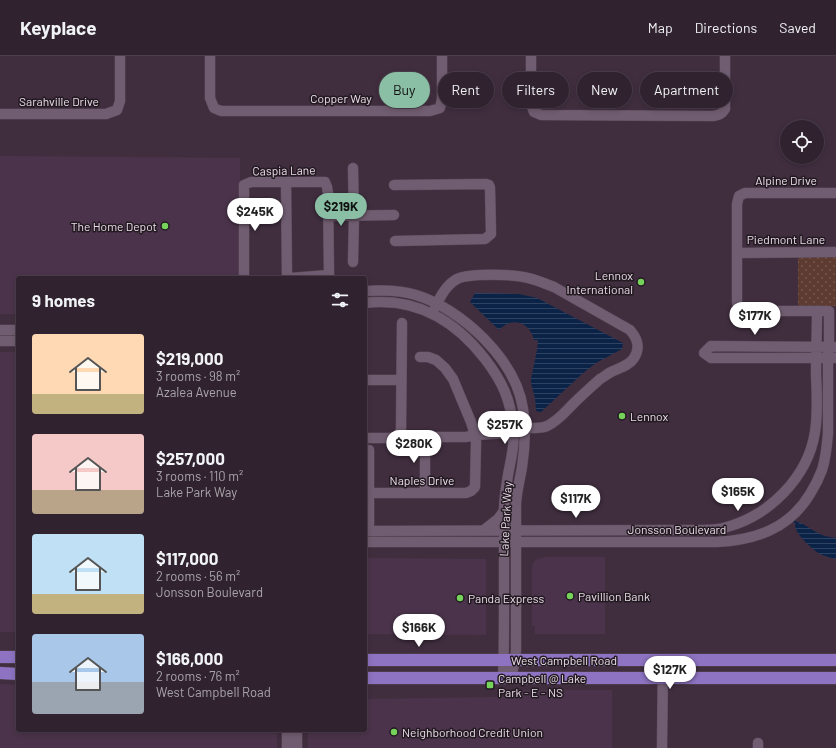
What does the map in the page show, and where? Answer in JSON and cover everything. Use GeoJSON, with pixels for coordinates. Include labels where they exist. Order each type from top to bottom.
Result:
{"type":"FeatureCollection","features":[{"type":"Feature","properties":{"kind":"main road"},"geometry":{"type":"LineString","coordinates":[[0,657],[16,657]]}},
{"type":"Feature","properties":{"kind":"main road","name":"West Campbell Road"},"geometry":{"type":"LineString","coordinates":[[367,660],[836,660]]}},
{"type":"Feature","properties":{"kind":"main road"},"geometry":{"type":"LineString","coordinates":[[391,678],[401,670],[409,660]]}},
{"type":"Feature","properties":{"kind":"main road"},"geometry":{"type":"LineString","coordinates":[[414,678],[429,660]]}},
{"type":"Feature","properties":{"kind":"main road"},"geometry":{"type":"LineString","coordinates":[[0,673],[16,674]]}},
{"type":"Feature","properties":{"kind":"main road","name":"West Campbell Road"},"geometry":{"type":"LineString","coordinates":[[367,678],[663,678],[834,676]]}},
{"type":"Feature","properties":{"kind":"street","name":"Sarahville Drive"},"geometry":{"type":"LineString","coordinates":[[0,114],[106,114],[117,110],[120,101],[120,56]]}},
{"type":"Feature","properties":{"kind":"street","name":"Copper Way"},"geometry":{"type":"LineString","coordinates":[[210,56],[210,98],[214,108],[221,111],[430,111],[440,108],[442,99],[442,56]]}},
{"type":"Feature","properties":{"kind":"street"},"geometry":{"type":"LineString","coordinates":[[531,56],[531,104],[534,112],[541,115],[713,116],[719,115],[725,109],[725,56]]}},
{"type":"Feature","properties":{"kind":"street"},"geometry":{"type":"LineString","coordinates":[[353,168],[353,262]]}},
{"type":"Feature","properties":{"kind":"street","name":"Caspia Lane"},"geometry":{"type":"LineString","coordinates":[[244,276],[244,185],[251,182],[324,182],[328,193],[329,216]]}},
{"type":"Feature","properties":{"kind":"street"},"geometry":{"type":"LineString","coordinates":[[286,182],[287,276]]}},
{"type":"Feature","properties":{"kind":"street"},"geometry":{"type":"LineString","coordinates":[[394,184],[489,185],[491,234],[485,239],[395,241]]}},
{"type":"Feature","properties":{"kind":"street","name":"Alpine Drive"},"geometry":{"type":"LineString","coordinates":[[737,253],[737,204],[738,198],[741,195],[745,193],[836,193]]}},
{"type":"Feature","properties":{"kind":"street"},"geometry":{"type":"LineString","coordinates":[[330,276],[329,216],[394,215]]}},
{"type":"Feature","properties":{"kind":"street","name":"Piedmont Lane"},"geometry":{"type":"LineString","coordinates":[[737,253],[836,252]]}},
{"type":"Feature","properties":{"kind":"street"},"geometry":{"type":"LineString","coordinates":[[737,253],[737,304],[743,311],[833,311]]}},
{"type":"Feature","properties":{"kind":"street"},"geometry":{"type":"LineString","coordinates":[[425,493],[425,446],[428,440],[434,437],[466,437],[475,435],[480,429],[508,423],[513,428],[545,427],[555,422],[582,394],[602,378],[610,372],[625,366],[630,362],[635,357],[638,344],[635,336],[630,330],[554,287],[527,277],[476,275],[463,277],[448,286],[432,314]]}},
{"type":"Feature","properties":{"kind":"street","name":"Lake Park Way"},"geometry":{"type":"LineString","coordinates":[[367,291],[390,290],[416,295],[437,303],[453,312],[467,323],[500,358],[508,370],[518,391],[523,408],[525,428],[523,456],[517,492],[510,660],[507,678]]}},
{"type":"Feature","properties":{"kind":"street","name":"Lake Park Way"},"geometry":{"type":"LineString","coordinates":[[367,303],[394,302],[418,308],[451,324],[480,352],[500,380],[508,398],[513,428],[513,447],[504,499],[504,542],[510,660]]}},
{"type":"Feature","properties":{"kind":"street","name":"Jonsson Boulevard"},"geometry":{"type":"LineString","coordinates":[[367,531],[716,530],[740,523],[766,509],[784,493],[801,470],[809,452],[815,433],[817,415],[817,311]]}},
{"type":"Feature","properties":{"kind":"street","name":"Jonsson Boulevard"},"geometry":{"type":"LineString","coordinates":[[367,542],[717,542],[745,539],[770,531],[781,525],[798,511],[809,496],[823,469],[827,445],[833,311]]}},
{"type":"Feature","properties":{"kind":"street"},"geometry":{"type":"LineString","coordinates":[[367,438],[394,438],[402,430],[402,323]]}},
{"type":"Feature","properties":{"kind":"street"},"geometry":{"type":"LineString","coordinates":[[0,330],[16,330]]}},
{"type":"Feature","properties":{"kind":"street"},"geometry":{"type":"LineString","coordinates":[[0,341],[16,341]]}},
{"type":"Feature","properties":{"kind":"street"},"geometry":{"type":"LineString","coordinates":[[832,347],[711,346],[704,353],[711,358],[832,358]]}},
{"type":"Feature","properties":{"kind":"street"},"geometry":{"type":"LineString","coordinates":[[742,347],[742,358]]}},
{"type":"Feature","properties":{"kind":"street"},"geometry":{"type":"LineString","coordinates":[[420,357],[428,357],[436,360],[445,368],[453,379],[472,422],[475,435]]}},
{"type":"Feature","properties":{"kind":"street"},"geometry":{"type":"LineString","coordinates":[[367,380],[401,380]]}},
{"type":"Feature","properties":{"kind":"street","name":"Naples Drive"},"geometry":{"type":"LineString","coordinates":[[369,493],[466,493],[474,489],[476,482],[475,435]]}},
{"type":"Feature","properties":{"kind":"street"},"geometry":{"type":"LineString","coordinates":[[367,531],[369,517],[369,450]]}},
{"type":"Feature","properties":{"kind":"street"},"geometry":{"type":"LineString","coordinates":[[484,530],[498,519],[504,511]]}},
{"type":"Feature","properties":{"kind":"street"},"geometry":{"type":"LineString","coordinates":[[716,530],[717,542]]}},
{"type":"Feature","properties":{"kind":"street"},"geometry":{"type":"LineString","coordinates":[[404,531],[404,542]]}},
{"type":"Feature","properties":{"kind":"street"},"geometry":{"type":"LineString","coordinates":[[662,748],[663,660]]}},
{"type":"Feature","properties":{"kind":"street"},"geometry":{"type":"LineString","coordinates":[[287,732],[287,748]]}},
{"type":"Feature","properties":{"kind":"street"},"geometry":{"type":"LineString","coordinates":[[297,732],[297,748]]}},
{"type":"Feature","properties":{"kind":"shaded area"},"geometry":{"type":"Polygon","coordinates":[[[0,156],[240,158],[240,276],[16,276],[16,314],[0,314],[0,156]]]}},
{"type":"Feature","properties":{"kind":"shaded area"},"geometry":{"type":"Polygon","coordinates":[[[836,256],[836,306],[798,307],[798,257],[836,256]]]}},
{"type":"Feature","properties":{"kind":"shaded area"},"geometry":{"type":"Polygon","coordinates":[[[0,352],[16,352],[16,632],[0,632],[0,352]]]}},
{"type":"Feature","properties":{"kind":"shaded area"},"geometry":{"type":"Polygon","coordinates":[[[546,557],[605,557],[605,634],[535,634],[535,626],[532,626],[532,568],[533,563],[537,559],[546,557]]]}},
{"type":"Feature","properties":{"kind":"shaded area"},"geometry":{"type":"Polygon","coordinates":[[[367,558],[486,559],[486,635],[367,634],[367,558]]]}},
{"type":"Feature","properties":{"kind":"shaded area"},"geometry":{"type":"Polygon","coordinates":[[[0,684],[16,685],[16,732],[277,732],[277,748],[0,748],[0,684]]]}},
{"type":"Feature","properties":{"kind":"shaded area"},"geometry":{"type":"Polygon","coordinates":[[[516,690],[612,690],[612,748],[308,748],[308,732],[367,732],[367,699],[502,697],[516,690]]]}},
{"type":"Feature","properties":{"kind":"water"},"geometry":{"type":"Polygon","coordinates":[[[475,293],[519,294],[537,298],[623,343],[622,349],[596,363],[541,412],[536,411],[531,379],[538,340],[534,340],[529,329],[520,323],[509,323],[499,330],[470,302],[475,293]]]}},
{"type":"Feature","properties":{"kind":"water"},"geometry":{"type":"Polygon","coordinates":[[[798,522],[828,537],[836,538],[836,559],[820,554],[809,545],[796,529],[795,525],[798,522]]]}},
{"type":"Feature","properties":{"kind":"waterway"},"geometry":{"type":"LineString","coordinates":[[794,521],[799,525]]}},
{"type":"Feature","properties":{"kind":"place","name":"The Home Depot"},"geometry":{"type":"Point","coordinates":[165,226]}},
{"type":"Feature","properties":{"kind":"place","name":"Lennox International"},"geometry":{"type":"Point","coordinates":[641,282]}},
{"type":"Feature","properties":{"kind":"place","name":"Lennox"},"geometry":{"type":"Point","coordinates":[622,416]}},
{"type":"Feature","properties":{"kind":"place","name":"Pavillion Bank"},"geometry":{"type":"Point","coordinates":[570,596]}},
{"type":"Feature","properties":{"kind":"place","name":"Panda Express"},"geometry":{"type":"Point","coordinates":[460,598]}},
{"type":"Feature","properties":{"kind":"place","name":"Campbell @ Lake Park - E - NS"},"geometry":{"type":"Point","coordinates":[490,685]}},
{"type":"Feature","properties":{"kind":"place","name":"Neighborhood Credit Union"},"geometry":{"type":"Point","coordinates":[394,732]}}]}
